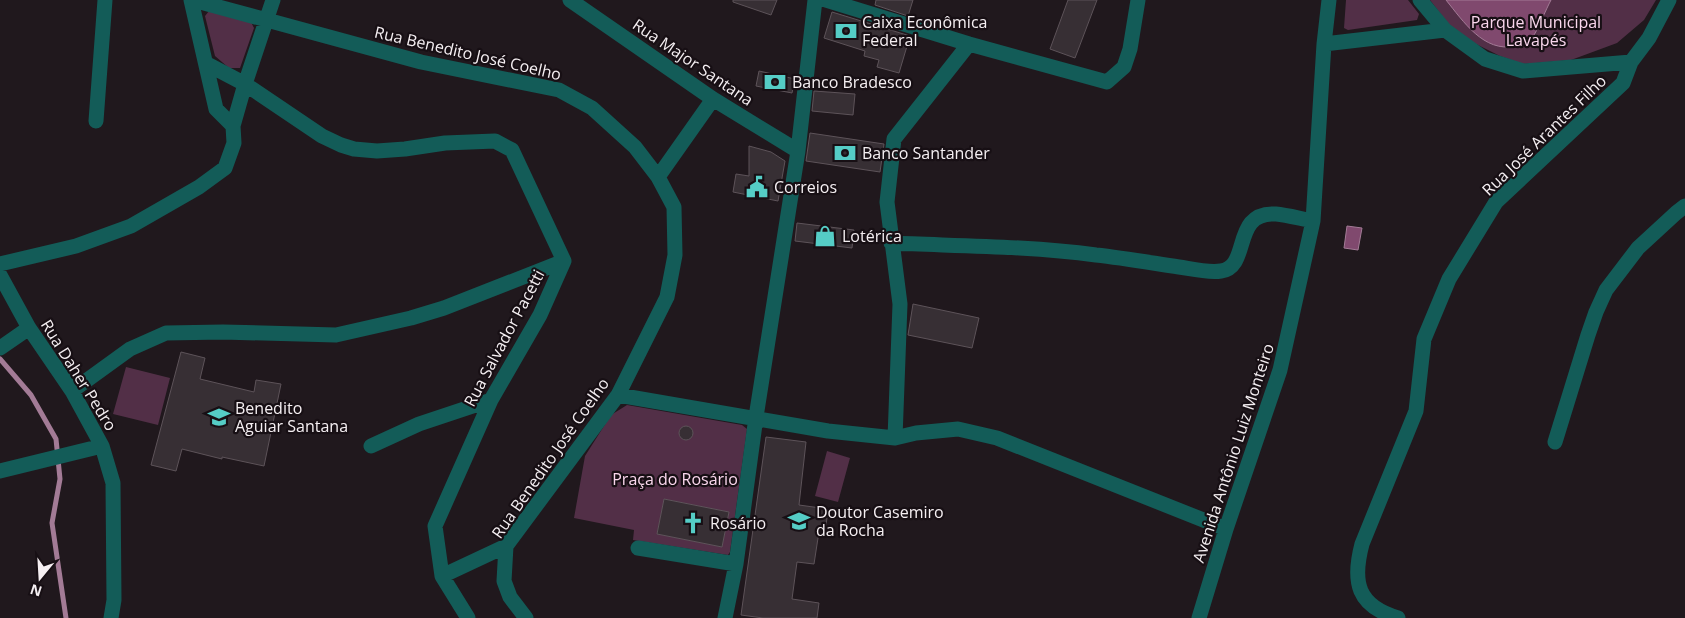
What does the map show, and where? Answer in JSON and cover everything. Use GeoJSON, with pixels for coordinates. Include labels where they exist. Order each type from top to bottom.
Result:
{"type":"FeatureCollection","features":[{"type":"Feature","properties":{"kind":"street"},"geometry":{"type":"LineString","coordinates":[[96,121],[104,0]]}},
{"type":"Feature","properties":{"kind":"street"},"geometry":{"type":"LineString","coordinates":[[192,0],[216,109],[233,126]]}},
{"type":"Feature","properties":{"kind":"street","name":"Rua Benedito José Coelho"},"geometry":{"type":"LineString","coordinates":[[192,0],[421,62],[560,90],[592,108],[635,148],[658,177],[674,207],[675,255],[667,297],[618,395],[506,546],[504,581],[510,597],[526,618]]}},
{"type":"Feature","properties":{"kind":"street"},"geometry":{"type":"LineString","coordinates":[[0,264],[76,246],[131,226],[165,208],[225,168],[234,143],[233,126],[245,84],[273,0]]}},
{"type":"Feature","properties":{"kind":"street","name":"Rua Major Santana"},"geometry":{"type":"LineString","coordinates":[[570,0],[713,98],[798,151]]}},
{"type":"Feature","properties":{"kind":"street"},"geometry":{"type":"LineString","coordinates":[[725,618],[736,564],[756,417],[798,151],[815,0]]}},
{"type":"Feature","properties":{"kind":"street"},"geometry":{"type":"LineString","coordinates":[[826,0],[861,5],[968,44],[1107,82],[1124,67],[1130,49],[1138,0]]}},
{"type":"Feature","properties":{"kind":"street","name":"Avenida Antônio Luiz Monteiro"},"geometry":{"type":"LineString","coordinates":[[1199,618],[1226,529],[1280,370],[1313,221],[1324,44],[1329,0]]}},
{"type":"Feature","properties":{"kind":"street"},"geometry":{"type":"LineString","coordinates":[[1420,0],[1445,30],[1484,59],[1523,70],[1631,62]]}},
{"type":"Feature","properties":{"kind":"street","name":"Rua José Arantes Filho"},"geometry":{"type":"LineString","coordinates":[[1398,618],[1381,612],[1362,596],[1357,573],[1358,558],[1416,411],[1424,339],[1449,279],[1496,202],[1623,83],[1631,62],[1649,38],[1669,0]]}},
{"type":"Feature","properties":{"kind":"street"},"geometry":{"type":"LineString","coordinates":[[1324,44],[1445,30]]}},
{"type":"Feature","properties":{"kind":"street"},"geometry":{"type":"LineString","coordinates":[[895,438],[900,304],[887,202],[894,138],[968,44]]}},
{"type":"Feature","properties":{"kind":"street","name":"Rua Salvador Pacetti"},"geometry":{"type":"LineString","coordinates":[[207,64],[245,84],[322,136],[354,149],[377,151],[445,143],[495,141],[512,150],[564,262],[540,315],[491,400],[435,526],[442,576]]}},
{"type":"Feature","properties":{"kind":"street"},"geometry":{"type":"LineString","coordinates":[[658,177],[713,98]]}},
{"type":"Feature","properties":{"kind":"street"},"geometry":{"type":"LineString","coordinates":[[1556,442],[1588,335],[1606,290],[1638,248],[1685,206]]}},
{"type":"Feature","properties":{"kind":"street"},"geometry":{"type":"LineString","coordinates":[[891,243],[1057,251],[1222,271],[1230,267],[1236,259],[1247,225],[1255,218],[1275,214],[1313,221]]}},
{"type":"Feature","properties":{"kind":"street"},"geometry":{"type":"LineString","coordinates":[[72,391],[130,349],[166,333],[223,332],[336,335],[411,318],[444,308],[564,262]]}},
{"type":"Feature","properties":{"kind":"street","name":"Rua Daher Pedro"},"geometry":{"type":"LineString","coordinates":[[0,275],[24,332],[72,391],[102,446],[113,483],[114,591],[111,618]]}},
{"type":"Feature","properties":{"kind":"street"},"geometry":{"type":"LineString","coordinates":[[0,348],[24,332]]}},
{"type":"Feature","properties":{"kind":"street"},"geometry":{"type":"LineString","coordinates":[[618,395],[756,417],[828,431],[895,438],[916,433],[958,428],[997,438],[1226,529]]}},
{"type":"Feature","properties":{"kind":"street"},"geometry":{"type":"LineString","coordinates":[[371,446],[419,424],[491,400]]}},
{"type":"Feature","properties":{"kind":"street"},"geometry":{"type":"LineString","coordinates":[[0,471],[102,446]]}},
{"type":"Feature","properties":{"kind":"street"},"geometry":{"type":"LineString","coordinates":[[468,618],[442,576],[506,546]]}},
{"type":"Feature","properties":{"kind":"street"},"geometry":{"type":"LineString","coordinates":[[638,548],[736,564]]}},
{"type":"Feature","properties":{"kind":"green space"},"geometry":{"type":"Polygon","coordinates":[[[1346,0],[1408,0],[1419,14],[1417,20],[1348,30],[1344,28],[1346,0]]]}},
{"type":"Feature","properties":{"kind":"green space","name":"Parque Municipal Lavapés"},"geometry":{"type":"Polygon","coordinates":[[[1430,0],[1656,0],[1644,20],[1617,43],[1571,60],[1523,64],[1500,56],[1456,34],[1430,0]]]}},
{"type":"Feature","properties":{"kind":"green space"},"geometry":{"type":"Polygon","coordinates":[[[209,11],[251,22],[254,28],[240,68],[229,68],[215,56],[205,16],[209,11]]]}},
{"type":"Feature","properties":{"kind":"green space"},"geometry":{"type":"Polygon","coordinates":[[[126,367],[170,378],[158,425],[113,414],[126,367]]]}},
{"type":"Feature","properties":{"kind":"green space","name":"Praça do Rosário"},"geometry":{"type":"Polygon","coordinates":[[[627,405],[742,425],[747,429],[730,552],[728,555],[633,540],[634,530],[574,518],[585,456],[611,415],[627,405]]]}},
{"type":"Feature","properties":{"kind":"green space"},"geometry":{"type":"Polygon","coordinates":[[[827,451],[850,458],[838,502],[815,496],[827,451]]]}},
{"type":"Feature","properties":{"kind":"shaded area"},"geometry":{"type":"Polygon","coordinates":[[[1446,0],[1551,0],[1530,40],[1520,45],[1504,47],[1494,45],[1475,34],[1446,0]]]}},
{"type":"Feature","properties":{"kind":"shaded area"},"geometry":{"type":"Polygon","coordinates":[[[1347,226],[1362,228],[1358,250],[1344,248],[1347,226]]]}},
{"type":"Feature","properties":{"kind":"building"},"geometry":{"type":"Polygon","coordinates":[[[733,0],[777,0],[771,15],[733,2],[733,0]]]}},
{"type":"Feature","properties":{"kind":"building"},"geometry":{"type":"Polygon","coordinates":[[[876,0],[913,0],[908,16],[875,5],[876,0]]]}},
{"type":"Feature","properties":{"kind":"building"},"geometry":{"type":"Polygon","coordinates":[[[1068,0],[1097,0],[1075,58],[1050,49],[1068,0]]]}},
{"type":"Feature","properties":{"kind":"building"},"geometry":{"type":"Polygon","coordinates":[[[832,12],[910,36],[899,73],[877,67],[879,60],[864,56],[865,51],[824,38],[832,12]]]}},
{"type":"Feature","properties":{"kind":"building","name":"Banco Bradesco"},"geometry":{"type":"Polygon","coordinates":[[[759,71],[795,79],[792,93],[756,86],[759,71]]]}},
{"type":"Feature","properties":{"kind":"building"},"geometry":{"type":"Polygon","coordinates":[[[814,91],[855,94],[853,115],[812,111],[814,91]]]}},
{"type":"Feature","properties":{"kind":"building","name":"Banco Santander"},"geometry":{"type":"Polygon","coordinates":[[[810,133],[884,144],[880,172],[806,161],[810,133]]]}},
{"type":"Feature","properties":{"kind":"building"},"geometry":{"type":"Polygon","coordinates":[[[749,146],[771,152],[785,161],[778,201],[733,192],[736,174],[749,176],[749,146]]]}},
{"type":"Feature","properties":{"kind":"building","name":"Lotérica"},"geometry":{"type":"Polygon","coordinates":[[[797,223],[854,230],[852,248],[795,241],[797,223]]]}},
{"type":"Feature","properties":{"kind":"building"},"geometry":{"type":"Polygon","coordinates":[[[913,304],[979,318],[972,348],[908,335],[913,304]]]}},
{"type":"Feature","properties":{"kind":"building"},"geometry":{"type":"Polygon","coordinates":[[[181,352],[205,358],[200,379],[254,392],[256,380],[281,384],[264,466],[222,457],[222,459],[182,449],[176,471],[151,465],[181,352]]]}},
{"type":"Feature","properties":{"kind":"building"},"geometry":{"type":"Polygon","coordinates":[[[683,426],[689,426],[693,433],[689,440],[683,440],[679,436],[679,430],[683,426]]]}},
{"type":"Feature","properties":{"kind":"building"},"geometry":{"type":"Polygon","coordinates":[[[766,437],[806,442],[799,505],[828,509],[826,526],[820,525],[814,564],[797,562],[792,599],[819,603],[817,618],[763,618],[741,615],[766,437]]]}},
{"type":"Feature","properties":{"kind":"building","name":"Rosário"},"geometry":{"type":"Polygon","coordinates":[[[664,499],[729,512],[722,547],[657,534],[664,499]]]}},
{"type":"Feature","properties":{"kind":"waterway"},"geometry":{"type":"LineString","coordinates":[[0,359],[31,395],[56,439],[60,479],[52,523],[66,618]]}},
{"type":"Feature","properties":{"kind":"place","name":"Caixa Econômica Federal"},"geometry":{"type":"Point","coordinates":[846,31]}},
{"type":"Feature","properties":{"kind":"place","name":"Banco Bradesco"},"geometry":{"type":"Point","coordinates":[775,82]}},
{"type":"Feature","properties":{"kind":"place","name":"Banco Santander"},"geometry":{"type":"Point","coordinates":[845,153]}},
{"type":"Feature","properties":{"kind":"place","name":"Correios"},"geometry":{"type":"Point","coordinates":[757,187]}},
{"type":"Feature","properties":{"kind":"place","name":"Lotérica"},"geometry":{"type":"Point","coordinates":[825,236]}},
{"type":"Feature","properties":{"kind":"place","name":"Benedito Aguiar Santana"},"geometry":{"type":"Point","coordinates":[219,417]}},
{"type":"Feature","properties":{"kind":"place","name":"Doutor Casemiro da Rocha"},"geometry":{"type":"Point","coordinates":[799,521]}},
{"type":"Feature","properties":{"kind":"place","name":"Rosário"},"geometry":{"type":"Point","coordinates":[693,523]}}]}
